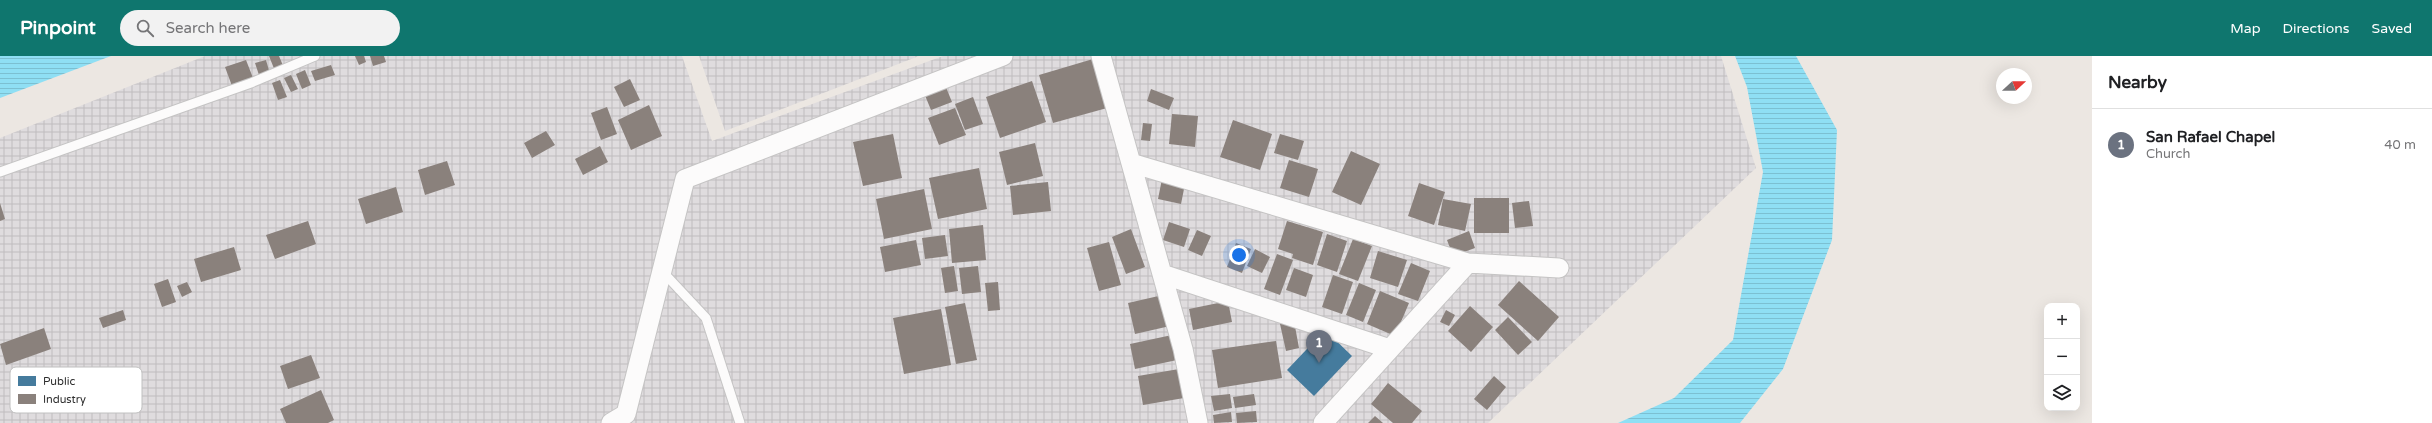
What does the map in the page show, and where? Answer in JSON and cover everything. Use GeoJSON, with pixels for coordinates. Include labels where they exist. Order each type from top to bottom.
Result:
{"type":"FeatureCollection","features":[{"type":"Feature","properties":{"kind":"street"},"geometry":{"type":"LineString","coordinates":[[611,423],[626,414],[685,179],[1003,56]]}},
{"type":"Feature","properties":{"kind":"street"},"geometry":{"type":"LineString","coordinates":[[1102,56],[1183,349],[1198,423]]}},
{"type":"Feature","properties":{"kind":"street"},"geometry":{"type":"LineString","coordinates":[[1131,163],[1468,263],[1559,268]]}},
{"type":"Feature","properties":{"kind":"street"},"geometry":{"type":"LineString","coordinates":[[1323,423],[1468,263]]}},
{"type":"Feature","properties":{"kind":"street"},"geometry":{"type":"LineString","coordinates":[[1162,274],[1390,349]]}},
{"type":"Feature","properties":{"kind":"lane"},"geometry":{"type":"LineString","coordinates":[[0,172],[251,83],[315,56]]}},
{"type":"Feature","properties":{"kind":"lane"},"geometry":{"type":"LineString","coordinates":[[662,271],[706,318],[740,423]]}},
{"type":"Feature","properties":{"kind":"shaded area"},"geometry":{"type":"Polygon","coordinates":[[[205,56],[682,56],[712,141],[943,56],[1721,56],[1756,168],[1488,423],[0,423],[0,138],[205,56]]]}},
{"type":"Feature","properties":{"kind":"shaded area"},"geometry":{"type":"Polygon","coordinates":[[[699,56],[919,56],[725,131],[699,56]]]}},
{"type":"Feature","properties":{"kind":"water"},"geometry":{"type":"Polygon","coordinates":[[[0,56],[111,56],[0,98],[0,56]]]}},
{"type":"Feature","properties":{"kind":"water"},"geometry":{"type":"Polygon","coordinates":[[[1735,56],[1796,56],[1837,130],[1832,240],[1783,369],[1740,423],[1618,423],[1674,398],[1733,340],[1763,172],[1747,87],[1735,56]]]}},
{"type":"Feature","properties":{"kind":"building: Public"},"geometry":{"type":"Polygon","coordinates":[[[1325,330],[1352,356],[1314,396],[1287,370],[1325,330]]]}},
{"type":"Feature","properties":{"kind":"building: Industry"},"geometry":{"type":"Polygon","coordinates":[[[269,56],[279,56],[284,68],[275,71],[269,56]]]}},
{"type":"Feature","properties":{"kind":"building: Industry"},"geometry":{"type":"Polygon","coordinates":[[[355,56],[364,56],[366,62],[359,65],[355,56]]]}},
{"type":"Feature","properties":{"kind":"building: Industry"},"geometry":{"type":"Polygon","coordinates":[[[370,56],[384,56],[386,62],[373,66],[370,56]]]}},
{"type":"Feature","properties":{"kind":"building: Industry"},"geometry":{"type":"Polygon","coordinates":[[[1093,59],[1107,108],[1053,123],[1039,75],[1093,59]]]}},
{"type":"Feature","properties":{"kind":"building: Industry"},"geometry":{"type":"Polygon","coordinates":[[[246,60],[253,78],[232,86],[225,67],[246,60]]]}},
{"type":"Feature","properties":{"kind":"building: Industry"},"geometry":{"type":"Polygon","coordinates":[[[266,60],[270,74],[260,78],[255,63],[266,60]]]}},
{"type":"Feature","properties":{"kind":"building: Industry"},"geometry":{"type":"Polygon","coordinates":[[[331,65],[335,75],[315,81],[311,71],[331,65]]]}},
{"type":"Feature","properties":{"kind":"building: Industry"},"geometry":{"type":"Polygon","coordinates":[[[305,70],[311,85],[302,89],[296,74],[305,70]]]}},
{"type":"Feature","properties":{"kind":"building: Industry"},"geometry":{"type":"Polygon","coordinates":[[[291,75],[298,89],[291,92],[284,78],[291,75]]]}},
{"type":"Feature","properties":{"kind":"building: Industry"},"geometry":{"type":"Polygon","coordinates":[[[630,79],[640,100],[624,107],[614,87],[630,79]]]}},
{"type":"Feature","properties":{"kind":"building: Industry"},"geometry":{"type":"Polygon","coordinates":[[[280,80],[287,97],[278,100],[272,83],[280,80]]]}},
{"type":"Feature","properties":{"kind":"building: Industry"},"geometry":{"type":"Polygon","coordinates":[[[1032,81],[1046,122],[1000,138],[986,97],[1032,81]]]}},
{"type":"Feature","properties":{"kind":"building: Industry"},"geometry":{"type":"Polygon","coordinates":[[[945,85],[952,102],[931,110],[924,93],[945,85]]]}},
{"type":"Feature","properties":{"kind":"building: Industry"},"geometry":{"type":"Polygon","coordinates":[[[1151,89],[1174,98],[1169,110],[1147,101],[1151,89]]]}},
{"type":"Feature","properties":{"kind":"building: Industry"},"geometry":{"type":"Polygon","coordinates":[[[973,97],[983,124],[965,130],[955,104],[973,97]]]}},
{"type":"Feature","properties":{"kind":"building: Industry"},"geometry":{"type":"Polygon","coordinates":[[[649,105],[662,136],[631,150],[618,120],[649,105]]]}},
{"type":"Feature","properties":{"kind":"building: Industry"},"geometry":{"type":"Polygon","coordinates":[[[607,107],[617,134],[601,140],[591,113],[607,107]]]}},
{"type":"Feature","properties":{"kind":"building: Industry"},"geometry":{"type":"Polygon","coordinates":[[[955,108],[966,135],[939,145],[928,118],[955,108]]]}},
{"type":"Feature","properties":{"kind":"building: Industry"},"geometry":{"type":"Polygon","coordinates":[[[1172,114],[1198,116],[1195,147],[1169,144],[1172,114]]]}},
{"type":"Feature","properties":{"kind":"building: Industry"},"geometry":{"type":"Polygon","coordinates":[[[1233,120],[1272,134],[1260,170],[1220,157],[1233,120]]]}},
{"type":"Feature","properties":{"kind":"building: Industry"},"geometry":{"type":"Polygon","coordinates":[[[1143,123],[1152,124],[1150,141],[1141,140],[1143,123]]]}},
{"type":"Feature","properties":{"kind":"building: Industry"},"geometry":{"type":"Polygon","coordinates":[[[546,131],[555,145],[532,158],[524,143],[546,131]]]}},
{"type":"Feature","properties":{"kind":"building: Industry"},"geometry":{"type":"Polygon","coordinates":[[[893,134],[902,178],[863,186],[853,142],[893,134]]]}},
{"type":"Feature","properties":{"kind":"building: Industry"},"geometry":{"type":"Polygon","coordinates":[[[1280,134],[1304,141],[1298,160],[1274,153],[1280,134]]]}},
{"type":"Feature","properties":{"kind":"building: Industry"},"geometry":{"type":"Polygon","coordinates":[[[1035,143],[1043,176],[1007,185],[999,152],[1035,143]]]}},
{"type":"Feature","properties":{"kind":"building: Industry"},"geometry":{"type":"Polygon","coordinates":[[[600,146],[608,162],[583,175],[575,159],[600,146]]]}},
{"type":"Feature","properties":{"kind":"building: Industry"},"geometry":{"type":"Polygon","coordinates":[[[1351,151],[1380,164],[1361,205],[1332,192],[1351,151]]]}},
{"type":"Feature","properties":{"kind":"building: Industry"},"geometry":{"type":"Polygon","coordinates":[[[1289,160],[1318,169],[1309,197],[1280,188],[1289,160]]]}},
{"type":"Feature","properties":{"kind":"building: Industry"},"geometry":{"type":"Polygon","coordinates":[[[447,161],[455,185],[425,195],[418,170],[447,161]]]}},
{"type":"Feature","properties":{"kind":"building: Industry"},"geometry":{"type":"Polygon","coordinates":[[[979,168],[987,209],[938,219],[929,178],[979,168]]]}},
{"type":"Feature","properties":{"kind":"building: Industry"},"geometry":{"type":"Polygon","coordinates":[[[1162,179],[1185,184],[1181,204],[1158,199],[1162,179]]]}},
{"type":"Feature","properties":{"kind":"building: Industry"},"geometry":{"type":"Polygon","coordinates":[[[1048,182],[1051,211],[1013,215],[1010,186],[1048,182]]]}},
{"type":"Feature","properties":{"kind":"building: Industry"},"geometry":{"type":"Polygon","coordinates":[[[1419,183],[1445,192],[1434,225],[1408,216],[1419,183]]]}},
{"type":"Feature","properties":{"kind":"building: Industry"},"geometry":{"type":"Polygon","coordinates":[[[396,187],[403,212],[366,224],[358,199],[396,187]]]}},
{"type":"Feature","properties":{"kind":"building: Industry"},"geometry":{"type":"Polygon","coordinates":[[[924,189],[932,229],[884,239],[876,199],[924,189]]]}},
{"type":"Feature","properties":{"kind":"building: Industry"},"geometry":{"type":"Polygon","coordinates":[[[1474,198],[1509,198],[1509,233],[1474,233],[1474,198]]]}},
{"type":"Feature","properties":{"kind":"building: Industry"},"geometry":{"type":"Polygon","coordinates":[[[1443,199],[1471,204],[1465,231],[1438,225],[1443,199]]]}},
{"type":"Feature","properties":{"kind":"building: Industry"},"geometry":{"type":"Polygon","coordinates":[[[1529,201],[1533,226],[1515,228],[1512,203],[1529,201]]]}},
{"type":"Feature","properties":{"kind":"building: Industry"},"geometry":{"type":"Polygon","coordinates":[[[0,203],[5,219],[0,221],[0,203]]]}},
{"type":"Feature","properties":{"kind":"building: Industry"},"geometry":{"type":"Polygon","coordinates":[[[308,221],[316,244],[275,259],[266,235],[308,221]]]}},
{"type":"Feature","properties":{"kind":"building: Industry"},"geometry":{"type":"Polygon","coordinates":[[[1287,221],[1323,232],[1313,265],[1292,258],[1293,254],[1278,249],[1287,221]]]}},
{"type":"Feature","properties":{"kind":"building: Industry"},"geometry":{"type":"Polygon","coordinates":[[[1169,222],[1190,229],[1184,247],[1163,240],[1169,222]]]}},
{"type":"Feature","properties":{"kind":"building: Industry"},"geometry":{"type":"Polygon","coordinates":[[[983,225],[986,260],[952,263],[949,229],[983,225]]]}},
{"type":"Feature","properties":{"kind":"building: Industry"},"geometry":{"type":"Polygon","coordinates":[[[1131,229],[1145,267],[1126,274],[1112,237],[1131,229]]]}},
{"type":"Feature","properties":{"kind":"building: Industry"},"geometry":{"type":"Polygon","coordinates":[[[1197,230],[1211,236],[1202,256],[1188,250],[1197,230]]]}},
{"type":"Feature","properties":{"kind":"building: Industry"},"geometry":{"type":"Polygon","coordinates":[[[1469,231],[1475,248],[1453,256],[1447,240],[1469,231]]]}},
{"type":"Feature","properties":{"kind":"building: Industry"},"geometry":{"type":"Polygon","coordinates":[[[1327,234],[1347,241],[1337,272],[1317,265],[1327,234]]]}},
{"type":"Feature","properties":{"kind":"building: Industry"},"geometry":{"type":"Polygon","coordinates":[[[945,235],[948,256],[925,259],[922,238],[945,235]]]}},
{"type":"Feature","properties":{"kind":"building: Industry"},"geometry":{"type":"Polygon","coordinates":[[[1353,239],[1372,246],[1358,281],[1339,274],[1353,239]]]}},
{"type":"Feature","properties":{"kind":"building: Industry"},"geometry":{"type":"Polygon","coordinates":[[[916,240],[921,265],[885,272],[880,247],[916,240]]]}},
{"type":"Feature","properties":{"kind":"building: Industry"},"geometry":{"type":"Polygon","coordinates":[[[1109,242],[1121,285],[1099,291],[1087,248],[1109,242]]]}},
{"type":"Feature","properties":{"kind":"building: Industry"},"geometry":{"type":"Polygon","coordinates":[[[1236,243],[1251,249],[1242,273],[1227,267],[1236,243]]]}},
{"type":"Feature","properties":{"kind":"building: Industry"},"geometry":{"type":"Polygon","coordinates":[[[234,247],[241,270],[201,282],[194,259],[234,247]]]}},
{"type":"Feature","properties":{"kind":"building: Industry"},"geometry":{"type":"Polygon","coordinates":[[[1255,249],[1270,257],[1262,273],[1247,266],[1255,249]]]}},
{"type":"Feature","properties":{"kind":"building: Industry"},"geometry":{"type":"Polygon","coordinates":[[[1378,251],[1407,260],[1398,287],[1370,278],[1378,251]]]}},
{"type":"Feature","properties":{"kind":"building: Industry"},"geometry":{"type":"Polygon","coordinates":[[[1277,254],[1293,260],[1280,295],[1264,289],[1277,254]]]}},
{"type":"Feature","properties":{"kind":"building: Industry"},"geometry":{"type":"Polygon","coordinates":[[[1411,263],[1430,271],[1418,301],[1398,294],[1411,263]]]}},
{"type":"Feature","properties":{"kind":"building: Industry"},"geometry":{"type":"Polygon","coordinates":[[[954,266],[958,291],[945,293],[941,268],[954,266]]]}},
{"type":"Feature","properties":{"kind":"building: Industry"},"geometry":{"type":"Polygon","coordinates":[[[978,266],[981,292],[962,294],[959,268],[978,266]]]}},
{"type":"Feature","properties":{"kind":"building: Industry"},"geometry":{"type":"Polygon","coordinates":[[[1294,268],[1313,275],[1306,297],[1286,290],[1294,268]]]}},
{"type":"Feature","properties":{"kind":"building: Industry"},"geometry":{"type":"Polygon","coordinates":[[[1333,275],[1353,282],[1342,314],[1322,307],[1333,275]]]}},
{"type":"Feature","properties":{"kind":"building: Industry"},"geometry":{"type":"Polygon","coordinates":[[[168,279],[176,302],[162,307],[154,284],[168,279]]]}},
{"type":"Feature","properties":{"kind":"building: Industry"},"geometry":{"type":"Polygon","coordinates":[[[1519,281],[1559,317],[1538,341],[1498,305],[1519,281]]]}},
{"type":"Feature","properties":{"kind":"building: Industry"},"geometry":{"type":"Polygon","coordinates":[[[187,282],[192,292],[182,297],[177,286],[187,282]]]}},
{"type":"Feature","properties":{"kind":"building: Industry"},"geometry":{"type":"Polygon","coordinates":[[[998,282],[1000,310],[988,311],[985,283],[998,282]]]}},
{"type":"Feature","properties":{"kind":"building: Industry"},"geometry":{"type":"Polygon","coordinates":[[[1359,283],[1376,290],[1363,322],[1346,315],[1359,283]]]}},
{"type":"Feature","properties":{"kind":"building: Industry"},"geometry":{"type":"Polygon","coordinates":[[[1380,291],[1409,303],[1395,336],[1367,324],[1380,291]]]}},
{"type":"Feature","properties":{"kind":"building: Industry"},"geometry":{"type":"Polygon","coordinates":[[[1163,295],[1170,326],[1135,334],[1128,303],[1163,295]]]}},
{"type":"Feature","properties":{"kind":"building: Industry"},"geometry":{"type":"Polygon","coordinates":[[[1228,301],[1232,322],[1193,330],[1189,309],[1228,301]]]}},
{"type":"Feature","properties":{"kind":"building: Industry"},"geometry":{"type":"Polygon","coordinates":[[[965,303],[977,360],[956,364],[945,307],[965,303]]]}},
{"type":"Feature","properties":{"kind":"building: Industry"},"geometry":{"type":"Polygon","coordinates":[[[1470,306],[1493,327],[1471,352],[1448,331],[1470,306]]]}},
{"type":"Feature","properties":{"kind":"building: Industry"},"geometry":{"type":"Polygon","coordinates":[[[941,309],[951,365],[904,374],[893,318],[941,309]]]}},
{"type":"Feature","properties":{"kind":"building: Industry"},"geometry":{"type":"Polygon","coordinates":[[[123,310],[126,320],[103,328],[99,318],[123,310]]]}},
{"type":"Feature","properties":{"kind":"building: Industry"},"geometry":{"type":"Polygon","coordinates":[[[1446,310],[1455,315],[1449,326],[1440,322],[1446,310]]]}},
{"type":"Feature","properties":{"kind":"building: Industry"},"geometry":{"type":"Polygon","coordinates":[[[1508,317],[1532,342],[1518,355],[1495,330],[1508,317]]]}},
{"type":"Feature","properties":{"kind":"building: Industry"},"geometry":{"type":"Polygon","coordinates":[[[1294,321],[1299,348],[1286,351],[1280,324],[1294,321]]]}},
{"type":"Feature","properties":{"kind":"building: Industry"},"geometry":{"type":"Polygon","coordinates":[[[44,328],[51,349],[6,365],[0,344],[44,328]]]}},
{"type":"Feature","properties":{"kind":"building: Industry"},"geometry":{"type":"Polygon","coordinates":[[[1172,335],[1177,360],[1135,369],[1130,344],[1172,335]]]}},
{"type":"Feature","properties":{"kind":"building: Industry"},"geometry":{"type":"Polygon","coordinates":[[[1276,341],[1282,378],[1218,388],[1212,350],[1276,341]]]}},
{"type":"Feature","properties":{"kind":"building: Industry"},"geometry":{"type":"Polygon","coordinates":[[[311,355],[320,378],[288,389],[280,366],[311,355]]]}},
{"type":"Feature","properties":{"kind":"building: Industry"},"geometry":{"type":"Polygon","coordinates":[[[1179,369],[1184,398],[1143,405],[1138,376],[1179,369]]]}},
{"type":"Feature","properties":{"kind":"building: Industry"},"geometry":{"type":"Polygon","coordinates":[[[1494,376],[1506,387],[1487,410],[1474,399],[1494,376]]]}},
{"type":"Feature","properties":{"kind":"building: Industry"},"geometry":{"type":"Polygon","coordinates":[[[1388,383],[1422,411],[1412,423],[1393,423],[1371,404],[1388,383]]]}},
{"type":"Feature","properties":{"kind":"building: Industry"},"geometry":{"type":"Polygon","coordinates":[[[321,390],[334,420],[328,423],[286,423],[280,409],[321,390]]]}},
{"type":"Feature","properties":{"kind":"building: Industry"},"geometry":{"type":"Polygon","coordinates":[[[1230,394],[1232,408],[1214,411],[1211,396],[1230,394]]]}},
{"type":"Feature","properties":{"kind":"building: Industry"},"geometry":{"type":"Polygon","coordinates":[[[1254,394],[1256,405],[1235,408],[1233,397],[1254,394]]]}},
{"type":"Feature","properties":{"kind":"building: Industry"},"geometry":{"type":"Polygon","coordinates":[[[1256,411],[1257,422],[1237,423],[1236,413],[1256,411]]]}},
{"type":"Feature","properties":{"kind":"building: Industry"},"geometry":{"type":"Polygon","coordinates":[[[1231,412],[1232,422],[1214,423],[1213,415],[1231,412]]]}},
{"type":"Feature","properties":{"kind":"building: Industry"},"geometry":{"type":"Polygon","coordinates":[[[1375,416],[1383,423],[1368,423],[1375,416]]]}},
{"type":"Feature","properties":{"kind":"place","name":"San Rafael Chapel"},"geometry":{"type":"Point","coordinates":[1319,363]}}]}
